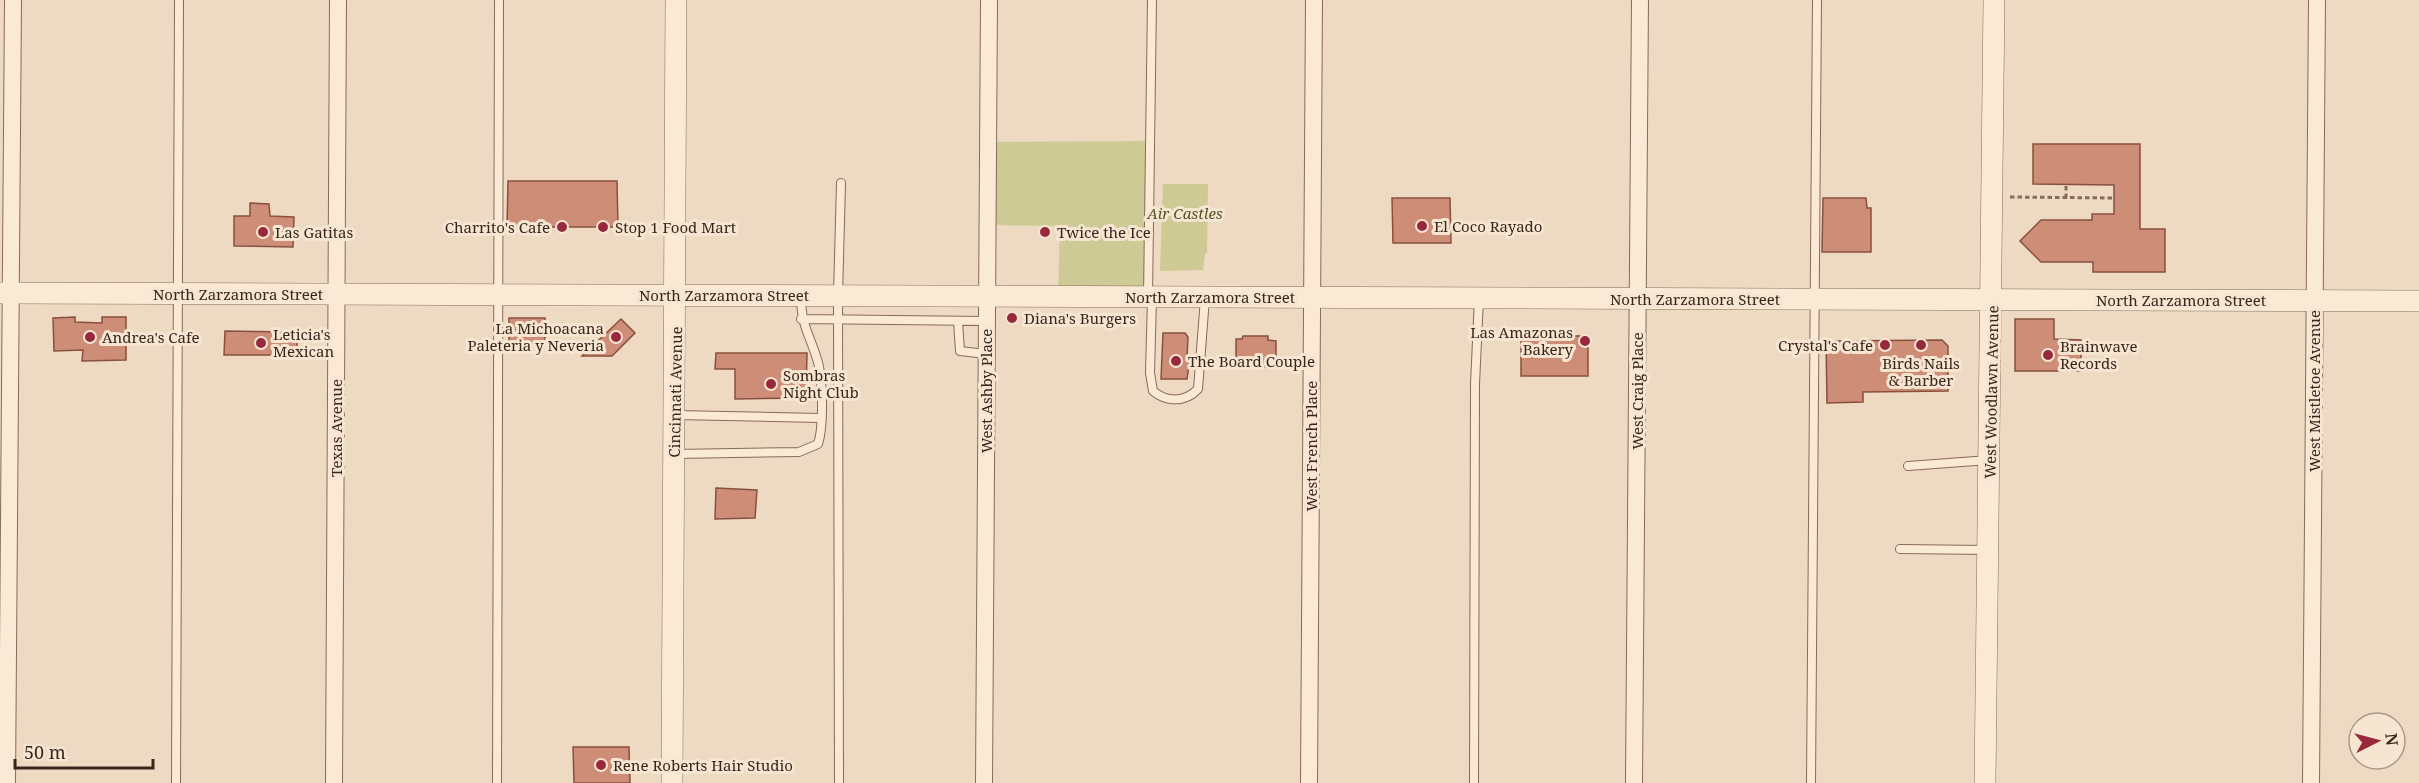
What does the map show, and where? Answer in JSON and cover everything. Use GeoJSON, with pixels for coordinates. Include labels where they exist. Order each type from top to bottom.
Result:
{"type":"FeatureCollection","features":[{"type":"Feature","properties":{"kind":"street"},"geometry":{"type":"LineString","coordinates":[[7,783],[6,293],[13,0]]}},
{"type":"Feature","properties":{"kind":"street","name":"Texas Avenue"},"geometry":{"type":"LineString","coordinates":[[334,783],[338,0]]}},
{"type":"Feature","properties":{"kind":"street","name":"Cincinnati Avenue"},"geometry":{"type":"LineString","coordinates":[[672,783],[676,0]]}},
{"type":"Feature","properties":{"kind":"street","name":"West Ashby Place"},"geometry":{"type":"LineString","coordinates":[[984,783],[989,0]]}},
{"type":"Feature","properties":{"kind":"street","name":"West French Place"},"geometry":{"type":"LineString","coordinates":[[1309,783],[1314,0]]}},
{"type":"Feature","properties":{"kind":"street","name":"West Craig Place"},"geometry":{"type":"LineString","coordinates":[[1635,783],[1640,0]]}},
{"type":"Feature","properties":{"kind":"street","name":"West Woodlawn Avenue"},"geometry":{"type":"LineString","coordinates":[[1985,783],[1994,0]]}},
{"type":"Feature","properties":{"kind":"street","name":"West Mistletoe Avenue"},"geometry":{"type":"LineString","coordinates":[[2311,783],[2318,0]]}},
{"type":"Feature","properties":{"kind":"street","name":"North Zarzamora Street"},"geometry":{"type":"LineString","coordinates":[[6,293],[2419,301]]}},
{"type":"Feature","properties":{"kind":"lane"},"geometry":{"type":"LineString","coordinates":[[176,783],[179,0]]}},
{"type":"Feature","properties":{"kind":"lane"},"geometry":{"type":"LineString","coordinates":[[497,783],[499,0]]}},
{"type":"Feature","properties":{"kind":"lane"},"geometry":{"type":"LineString","coordinates":[[1152,0],[1150,373],[1153,391],[1162,399],[1191,396],[1198,389],[1205,297]]}},
{"type":"Feature","properties":{"kind":"lane"},"geometry":{"type":"LineString","coordinates":[[1811,783],[1817,0]]}},
{"type":"Feature","properties":{"kind":"lane"},"geometry":{"type":"LineString","coordinates":[[839,783],[838,296],[841,183]]}},
{"type":"Feature","properties":{"kind":"lane"},"geometry":{"type":"LineString","coordinates":[[675,454],[799,452],[818,444],[820,418],[818,361],[801,319],[801,296]]}},
{"type":"Feature","properties":{"kind":"lane"},"geometry":{"type":"LineString","coordinates":[[1474,783],[1475,396],[1479,298]]}},
{"type":"Feature","properties":{"kind":"lane"},"geometry":{"type":"LineString","coordinates":[[801,319],[986,321]]}},
{"type":"Feature","properties":{"kind":"lane"},"geometry":{"type":"LineString","coordinates":[[958,321],[960,351],[986,354]]}},
{"type":"Feature","properties":{"kind":"lane"},"geometry":{"type":"LineString","coordinates":[[675,416],[820,418]]}},
{"type":"Feature","properties":{"kind":"lane"},"geometry":{"type":"LineString","coordinates":[[1908,466],[1990,460]]}},
{"type":"Feature","properties":{"kind":"lane"},"geometry":{"type":"LineString","coordinates":[[1899,549],[1988,550]]}},
{"type":"Feature","properties":{"kind":"path"},"geometry":{"type":"LineString","coordinates":[[2066,184],[2066,198]]}},
{"type":"Feature","properties":{"kind":"path"},"geometry":{"type":"LineString","coordinates":[[1993,196],[2114,198]]}},
{"type":"Feature","properties":{"kind":"green space"},"geometry":{"type":"Polygon","coordinates":[[[1151,141],[1148,297],[1058,296],[1060,226],[987,225],[988,142],[1151,141]]]}},
{"type":"Feature","properties":{"kind":"green space","name":"Air Castles"},"geometry":{"type":"Polygon","coordinates":[[[1163,184],[1208,184],[1207,253],[1203,270],[1160,271],[1163,184]]]}},
{"type":"Feature","properties":{"kind":"building"},"geometry":{"type":"Polygon","coordinates":[[[2033,144],[2140,144],[2140,229],[2165,229],[2165,272],[2093,272],[2093,262],[2041,262],[2020,241],[2041,220],[2092,220],[2092,214],[2114,214],[2114,185],[2033,184],[2033,144]]]}},
{"type":"Feature","properties":{"kind":"building"},"geometry":{"type":"Polygon","coordinates":[[[508,181],[617,181],[618,227],[507,227],[508,181]]]}},
{"type":"Feature","properties":{"kind":"building","name":"El Coco Rayado"},"geometry":{"type":"Polygon","coordinates":[[[1392,198],[1450,198],[1451,243],[1393,243],[1392,198]]]}},
{"type":"Feature","properties":{"kind":"building"},"geometry":{"type":"Polygon","coordinates":[[[1823,198],[1866,198],[1867,208],[1871,208],[1871,252],[1822,252],[1823,198]]]}},
{"type":"Feature","properties":{"kind":"building","name":"Las Gatitas"},"geometry":{"type":"Polygon","coordinates":[[[250,203],[269,204],[270,216],[294,217],[293,247],[234,246],[234,216],[250,216],[250,203]]]}},
{"type":"Feature","properties":{"kind":"building","name":"Andrea's Cafe"},"geometry":{"type":"Polygon","coordinates":[[[75,317],[75,322],[102,323],[102,317],[126,317],[126,360],[82,361],[83,350],[54,351],[53,318],[75,317]]]}},
{"type":"Feature","properties":{"kind":"building"},"geometry":{"type":"Polygon","coordinates":[[[509,318],[545,318],[545,343],[509,345],[509,318]]]}},
{"type":"Feature","properties":{"kind":"building","name":"La Michoacana Paleteria y Neveria"},"geometry":{"type":"Polygon","coordinates":[[[621,319],[635,333],[612,356],[582,356],[621,319]]]}},
{"type":"Feature","properties":{"kind":"building","name":"Brainwave Records"},"geometry":{"type":"Polygon","coordinates":[[[2015,319],[2054,319],[2054,339],[2081,340],[2081,371],[2015,371],[2015,319]]]}},
{"type":"Feature","properties":{"kind":"building","name":"Leticia's Mexican"},"geometry":{"type":"Polygon","coordinates":[[[225,331],[297,332],[297,355],[224,355],[225,331]]]}},
{"type":"Feature","properties":{"kind":"building","name":"The Board Couple"},"geometry":{"type":"Polygon","coordinates":[[[1163,333],[1185,333],[1188,337],[1187,357],[1190,358],[1187,379],[1161,379],[1163,333]]]}},
{"type":"Feature","properties":{"kind":"building"},"geometry":{"type":"Polygon","coordinates":[[[1521,335],[1580,336],[1588,345],[1588,376],[1521,376],[1521,335]]]}},
{"type":"Feature","properties":{"kind":"building"},"geometry":{"type":"Polygon","coordinates":[[[1243,336],[1268,336],[1268,340],[1276,341],[1276,356],[1269,356],[1269,367],[1236,365],[1236,339],[1242,339],[1243,336]]]}},
{"type":"Feature","properties":{"kind":"building"},"geometry":{"type":"Polygon","coordinates":[[[1942,340],[1948,346],[1948,391],[1863,392],[1863,402],[1827,403],[1826,341],[1942,340]]]}},
{"type":"Feature","properties":{"kind":"building","name":"Sombras Night Club"},"geometry":{"type":"Polygon","coordinates":[[[716,353],[807,353],[806,398],[735,399],[735,369],[715,369],[716,353]]]}},
{"type":"Feature","properties":{"kind":"building"},"geometry":{"type":"Polygon","coordinates":[[[716,488],[757,490],[755,518],[715,519],[716,488]]]}},
{"type":"Feature","properties":{"kind":"building","name":"Rene Roberts Hair Studio"},"geometry":{"type":"Polygon","coordinates":[[[573,747],[629,747],[630,783],[574,783],[573,747]]]}},
{"type":"Feature","properties":{"kind":"place","name":"El Coco Rayado"},"geometry":{"type":"Point","coordinates":[1422,226]}},
{"type":"Feature","properties":{"kind":"place","name":"Charrito's Cafe"},"geometry":{"type":"Point","coordinates":[562,227]}},
{"type":"Feature","properties":{"kind":"place","name":"Stop 1 Food Mart"},"geometry":{"type":"Point","coordinates":[603,227]}},
{"type":"Feature","properties":{"kind":"place","name":"Las Gatitas"},"geometry":{"type":"Point","coordinates":[263,232]}},
{"type":"Feature","properties":{"kind":"place","name":"Twice the Ice"},"geometry":{"type":"Point","coordinates":[1045,232]}},
{"type":"Feature","properties":{"kind":"place","name":"Diana's Burgers"},"geometry":{"type":"Point","coordinates":[1012,318]}},
{"type":"Feature","properties":{"kind":"place","name":"Andrea's Cafe"},"geometry":{"type":"Point","coordinates":[90,337]}},
{"type":"Feature","properties":{"kind":"place","name":"La Michoacana Paleteria y Neveria"},"geometry":{"type":"Point","coordinates":[616,337]}},
{"type":"Feature","properties":{"kind":"place","name":"Las Amazonas Bakery"},"geometry":{"type":"Point","coordinates":[1585,341]}},
{"type":"Feature","properties":{"kind":"place","name":"Leticia's Mexican"},"geometry":{"type":"Point","coordinates":[261,343]}},
{"type":"Feature","properties":{"kind":"place","name":"Crystal's Cafe"},"geometry":{"type":"Point","coordinates":[1885,345]}},
{"type":"Feature","properties":{"kind":"place","name":"Birds Nails & Barber"},"geometry":{"type":"Point","coordinates":[1921,345]}},
{"type":"Feature","properties":{"kind":"place","name":"Brainwave Records"},"geometry":{"type":"Point","coordinates":[2048,355]}},
{"type":"Feature","properties":{"kind":"place","name":"The Board Couple"},"geometry":{"type":"Point","coordinates":[1176,361]}},
{"type":"Feature","properties":{"kind":"place","name":"Sombras Night Club"},"geometry":{"type":"Point","coordinates":[771,384]}},
{"type":"Feature","properties":{"kind":"place","name":"Rene Roberts Hair Studio"},"geometry":{"type":"Point","coordinates":[601,765]}}]}
